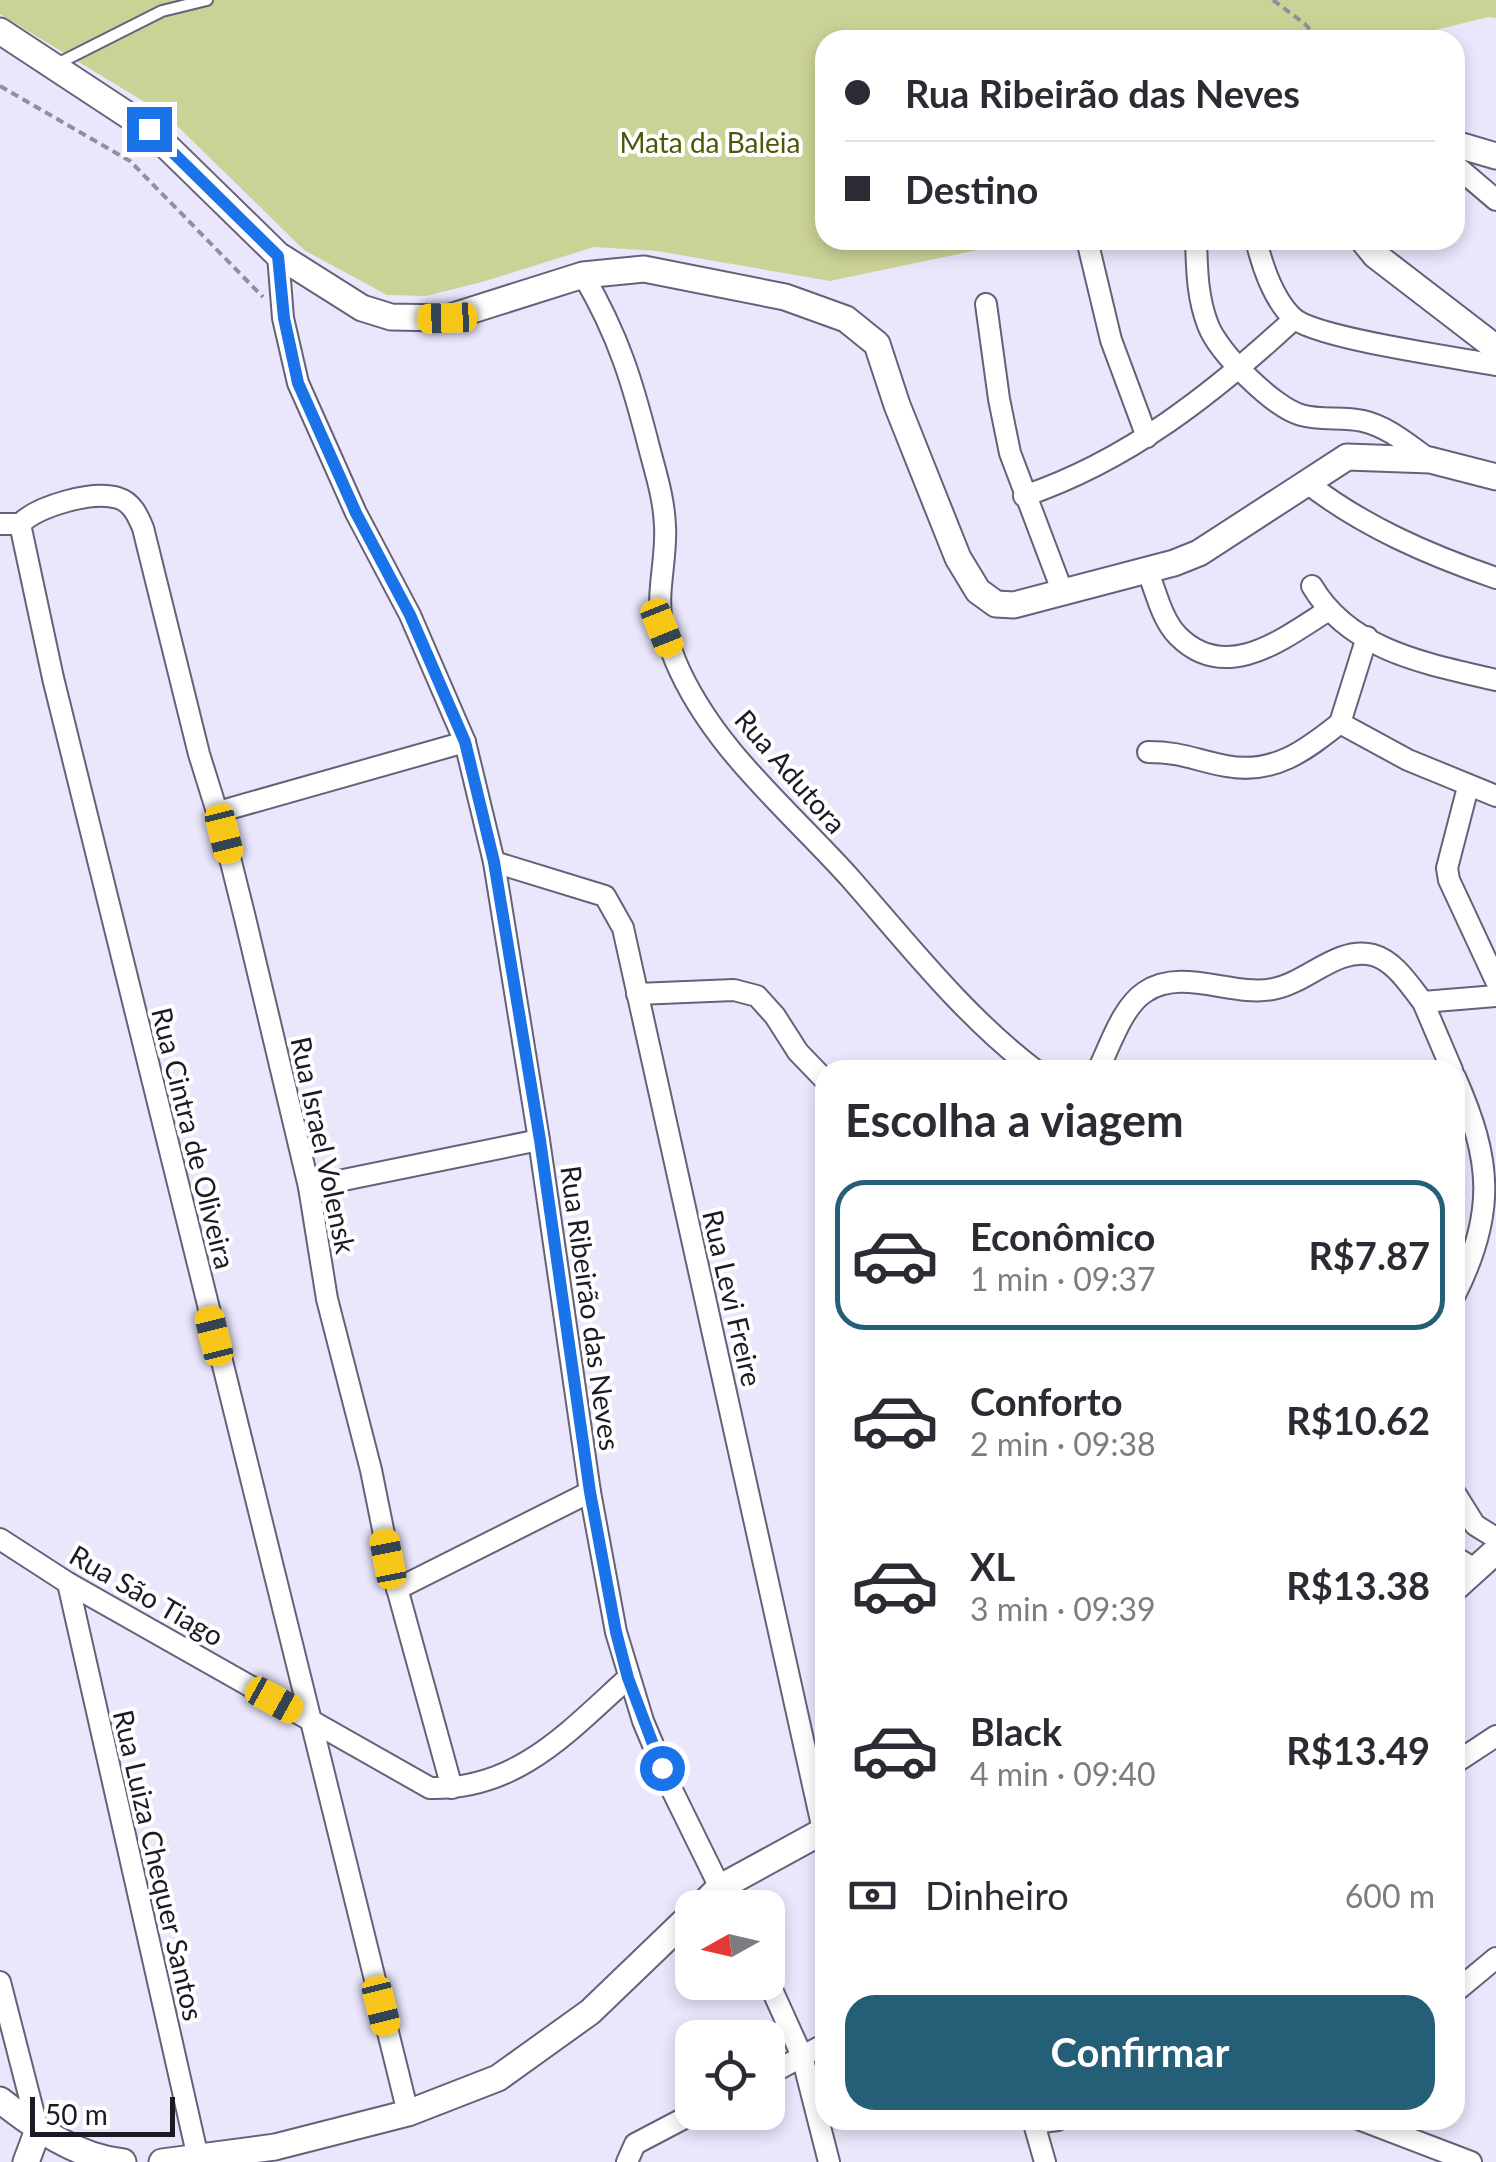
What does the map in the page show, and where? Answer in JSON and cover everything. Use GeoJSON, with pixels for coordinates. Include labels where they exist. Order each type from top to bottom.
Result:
{"type":"FeatureCollection","features":[{"type":"Feature","properties":{"kind":"street"},"geometry":{"type":"LineString","coordinates":[[0,31],[149,129],[278,256],[362,308],[405,318],[447,318],[583,274],[644,269],[786,297],[846,319],[877,344],[958,558],[978,591],[996,604],[1014,606],[1148,572],[1198,552],[1347,456],[1430,460],[1496,477]]}},
{"type":"Feature","properties":{"kind":"street"},"geometry":{"type":"LineString","coordinates":[[1465,147],[1496,156]]}},
{"type":"Feature","properties":{"kind":"street"},"geometry":{"type":"LineString","coordinates":[[1465,174],[1496,200]]}},
{"type":"Feature","properties":{"kind":"street"},"geometry":{"type":"LineString","coordinates":[[1089,250],[1110,340],[1147,438]]}},
{"type":"Feature","properties":{"kind":"street"},"geometry":{"type":"LineString","coordinates":[[1196,250],[1198,291],[1208,328],[1275,403],[1303,416],[1365,421],[1394,434],[1430,460]]}},
{"type":"Feature","properties":{"kind":"street"},"geometry":{"type":"LineString","coordinates":[[1258,250],[1294,320],[1327,332],[1496,365]]}},
{"type":"Feature","properties":{"kind":"street"},"geometry":{"type":"LineString","coordinates":[[1372,250],[1496,348]]}},
{"type":"Feature","properties":{"kind":"street","name":"Rua Ribeirão das Neves"},"geometry":{"type":"LineString","coordinates":[[278,256],[284,318],[298,383],[356,513],[410,615],[465,742],[494,862],[540,1140],[590,1492],[628,1678],[672,1790],[720,1890]]}},
{"type":"Feature","properties":{"kind":"street","name":"Rua Adutora"},"geometry":{"type":"LineString","coordinates":[[583,274],[632,376],[663,497],[666,530],[659,593],[662,628],[683,679],[725,745],[848,876],[909,948],[1022,1060]]}},
{"type":"Feature","properties":{"kind":"street"},"geometry":{"type":"LineString","coordinates":[[986,304],[998,399],[1010,453],[1063,593]]}},
{"type":"Feature","properties":{"kind":"street"},"geometry":{"type":"LineString","coordinates":[[1024,496],[1068,481],[1147,438],[1241,368],[1294,320]]}},
{"type":"Feature","properties":{"kind":"street"},"geometry":{"type":"LineString","coordinates":[[1306,482],[1357,518],[1496,578]]}},
{"type":"Feature","properties":{"kind":"street","name":"Rua Israel Volensk"},"geometry":{"type":"LineString","coordinates":[[10,524],[46,507],[101,496],[122,498],[138,514],[198,754],[218,812],[309,1187],[328,1299],[397,1589],[452,1788]]}},
{"type":"Feature","properties":{"kind":"street","name":"Rua Cintra de Oliveira"},"geometry":{"type":"LineString","coordinates":[[10,524],[52,678],[408,2113]]}},
{"type":"Feature","properties":{"kind":"street"},"geometry":{"type":"LineString","coordinates":[[1148,572],[1178,637],[1209,655],[1242,658],[1275,644],[1327,611]]}},
{"type":"Feature","properties":{"kind":"street"},"geometry":{"type":"LineString","coordinates":[[1312,586],[1327,611],[1399,656],[1496,680]]}},
{"type":"Feature","properties":{"kind":"street"},"geometry":{"type":"LineString","coordinates":[[1148,752],[1176,752],[1244,769],[1267,767],[1298,756],[1340,723],[1367,637]]}},
{"type":"Feature","properties":{"kind":"street"},"geometry":{"type":"LineString","coordinates":[[1340,723],[1408,760],[1496,796]]}},
{"type":"Feature","properties":{"kind":"street"},"geometry":{"type":"LineString","coordinates":[[218,812],[465,742]]}},
{"type":"Feature","properties":{"kind":"street"},"geometry":{"type":"LineString","coordinates":[[1468,787],[1447,868],[1452,891],[1496,981]]}},
{"type":"Feature","properties":{"kind":"street","name":"Rua Levi Freire"},"geometry":{"type":"LineString","coordinates":[[494,862],[604,896],[623,928],[815,1790]]}},
{"type":"Feature","properties":{"kind":"street"},"geometry":{"type":"LineString","coordinates":[[1103,1060],[1140,994],[1172,981],[1272,990],[1338,959],[1369,954],[1388,962],[1424,1002],[1449,1060]]}},
{"type":"Feature","properties":{"kind":"street"},"geometry":{"type":"LineString","coordinates":[[637,994],[734,990],[756,996],[815,1070]]}},
{"type":"Feature","properties":{"kind":"street"},"geometry":{"type":"LineString","coordinates":[[1424,1002],[1496,996]]}},
{"type":"Feature","properties":{"kind":"street"},"geometry":{"type":"LineString","coordinates":[[1465,1101],[1483,1148],[1488,1187],[1483,1232],[1465,1278]]}},
{"type":"Feature","properties":{"kind":"street"},"geometry":{"type":"LineString","coordinates":[[309,1187],[540,1140]]}},
{"type":"Feature","properties":{"kind":"street"},"geometry":{"type":"LineString","coordinates":[[397,1589],[590,1492]]}},
{"type":"Feature","properties":{"kind":"street"},"geometry":{"type":"LineString","coordinates":[[1465,1508],[1476,1525],[1496,1538]]}},
{"type":"Feature","properties":{"kind":"street","name":"Rua São Tiago"},"geometry":{"type":"LineString","coordinates":[[0,1539],[68,1583],[416,1782],[430,1788],[452,1788]]}},
{"type":"Feature","properties":{"kind":"street"},"geometry":{"type":"LineString","coordinates":[[1466,1564],[1496,1551]]}},
{"type":"Feature","properties":{"kind":"street","name":"Rua Luiza Chequer Santos"},"geometry":{"type":"LineString","coordinates":[[68,1583],[198,2158]]}},
{"type":"Feature","properties":{"kind":"street"},"geometry":{"type":"LineString","coordinates":[[452,1788],[486,1782],[550,1749],[628,1678]]}},
{"type":"Feature","properties":{"kind":"street"},"geometry":{"type":"LineString","coordinates":[[1465,1756],[1496,1736]]}},
{"type":"Feature","properties":{"kind":"street"},"geometry":{"type":"LineString","coordinates":[[736,1890],[815,1836]]}},
{"type":"Feature","properties":{"kind":"street"},"geometry":{"type":"LineString","coordinates":[[162,2162],[281,2154],[408,2113],[498,2078],[554,2040],[621,1984],[675,1931]]}},
{"type":"Feature","properties":{"kind":"street"},"geometry":{"type":"LineString","coordinates":[[1465,1984],[1496,1958]]}},
{"type":"Feature","properties":{"kind":"street"},"geometry":{"type":"LineString","coordinates":[[0,1982],[38,2130],[26,2162]]}},
{"type":"Feature","properties":{"kind":"street"},"geometry":{"type":"LineString","coordinates":[[777,2000],[802,2056],[815,2107]]}},
{"type":"Feature","properties":{"kind":"street"},"geometry":{"type":"LineString","coordinates":[[785,2066],[815,2049]]}},
{"type":"Feature","properties":{"kind":"street"},"geometry":{"type":"LineString","coordinates":[[0,2100],[38,2130],[93,2156],[123,2162]]}},
{"type":"Feature","properties":{"kind":"street"},"geometry":{"type":"LineString","coordinates":[[626,2162],[635,2144],[675,2123]]}},
{"type":"Feature","properties":{"kind":"street"},"geometry":{"type":"LineString","coordinates":[[821,2130],[829,2162]]}},
{"type":"Feature","properties":{"kind":"street"},"geometry":{"type":"LineString","coordinates":[[1036,2130],[1045,2162]]}},
{"type":"Feature","properties":{"kind":"street"},"geometry":{"type":"LineString","coordinates":[[1387,2130],[1472,2162]]}},
{"type":"Feature","properties":{"kind":"lane"},"geometry":{"type":"LineString","coordinates":[[54,66],[162,11],[207,0]]}},
{"type":"Feature","properties":{"kind":"path"},"geometry":{"type":"LineString","coordinates":[[1273,0],[1311,30]]}},
{"type":"Feature","properties":{"kind":"path"},"geometry":{"type":"LineString","coordinates":[[0,86],[130,162],[284,318]]}},
{"type":"Feature","properties":{"kind":"green space","name":"Mata da Baleia"},"geometry":{"type":"Polygon","coordinates":[[[0,0],[1496,0],[1496,18],[1435,30],[815,30],[815,250],[977,250],[830,281],[657,251],[594,247],[426,296],[387,295],[304,250],[166,115],[0,14],[0,0]]]}},
{"type":"Feature","properties":{"kind":"route"},"geometry":{"type":"LineString","coordinates":[[149,129],[278,256],[284,318],[298,383],[356,513],[410,615],[465,742],[494,862],[540,1140],[590,1492],[616,1632],[628,1678],[662,1768]]}}]}
